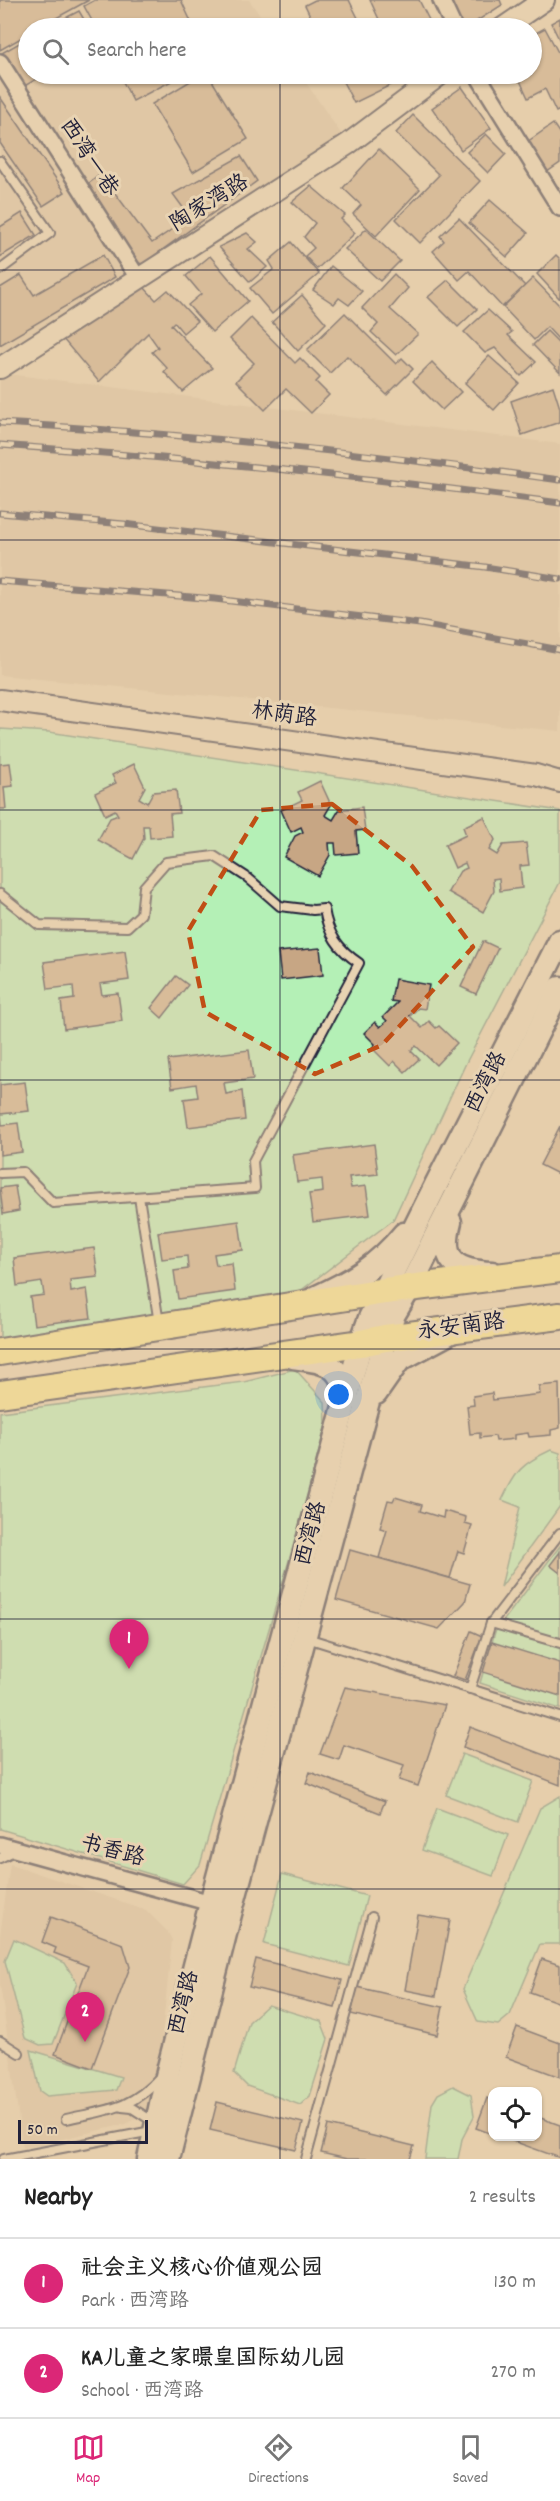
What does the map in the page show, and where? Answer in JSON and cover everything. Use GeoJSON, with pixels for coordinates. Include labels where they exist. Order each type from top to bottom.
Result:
{"type":"FeatureCollection","features":[{"type":"Feature","properties":{"kind":"main road","name":"西湾路"},"geometry":{"type":"LineString","coordinates":[[398,1289],[424,1210],[560,941]]}},
{"type":"Feature","properties":{"kind":"main road","name":"西湾路"},"geometry":{"type":"LineString","coordinates":[[168,2159],[303,1637],[373,1341],[370,1318],[398,1289],[457,1193],[560,988]]}},
{"type":"Feature","properties":{"kind":"main road"},"geometry":{"type":"LineString","coordinates":[[457,1193],[445,1248],[453,1263],[469,1271],[520,1274]]}},
{"type":"Feature","properties":{"kind":"main road"},"geometry":{"type":"LineString","coordinates":[[302,1304],[365,1273],[387,1255],[424,1210]]}},
{"type":"Feature","properties":{"kind":"main road","name":"永安南路"},"geometry":{"type":"LineString","coordinates":[[0,1352],[398,1289],[560,1269]]}},
{"type":"Feature","properties":{"kind":"main road","name":"永安南路"},"geometry":{"type":"LineString","coordinates":[[0,1394],[560,1316]]}},
{"type":"Feature","properties":{"kind":"main road"},"geometry":{"type":"LineString","coordinates":[[280,1354],[326,1362],[337,1370],[357,1403],[399,1360],[459,1329]]}},
{"type":"Feature","properties":{"kind":"main road","name":"西湾路"},"geometry":{"type":"LineString","coordinates":[[149,2159],[169,2067],[211,1903],[357,1403]]}},
{"type":"Feature","properties":{"kind":"street"},"geometry":{"type":"LineString","coordinates":[[441,0],[449,18]]}},
{"type":"Feature","properties":{"kind":"street"},"geometry":{"type":"LineString","coordinates":[[518,18],[544,0]]}},
{"type":"Feature","properties":{"kind":"street","name":"西湾一巷"},"geometry":{"type":"LineString","coordinates":[[0,62],[138,278]]}},
{"type":"Feature","properties":{"kind":"street","name":"陶家湾路"},"geometry":{"type":"LineString","coordinates":[[0,368],[348,144],[428,84]]}},
{"type":"Feature","properties":{"kind":"street"},"geometry":{"type":"LineString","coordinates":[[483,84],[560,208]]}},
{"type":"Feature","properties":{"kind":"street","name":"林荫路"},"geometry":{"type":"LineString","coordinates":[[0,700],[536,775],[560,782]]}},
{"type":"Feature","properties":{"kind":"street","name":"书香路"},"geometry":{"type":"LineString","coordinates":[[0,1845],[211,1903]]}},
{"type":"Feature","properties":{"kind":"lane"},"geometry":{"type":"LineString","coordinates":[[0,161],[50,233],[0,270]]}},
{"type":"Feature","properties":{"kind":"lane"},"geometry":{"type":"LineString","coordinates":[[0,894],[39,925],[127,927],[141,914],[144,887],[166,862],[214,856],[248,878],[280,906],[324,909],[326,924],[333,938],[344,953],[359,963],[253,1161],[255,1188],[53,1203],[23,1172],[0,1173]]}},
{"type":"Feature","properties":{"kind":"lane"},"geometry":{"type":"LineString","coordinates":[[139,1197],[159,1326]]}},
{"type":"Feature","properties":{"kind":"lane"},"geometry":{"type":"LineString","coordinates":[[470,1689],[491,1623],[560,1533]]}},
{"type":"Feature","properties":{"kind":"lane"},"geometry":{"type":"LineString","coordinates":[[491,1623],[560,1643]]}},
{"type":"Feature","properties":{"kind":"lane"},"geometry":{"type":"LineString","coordinates":[[303,1637],[560,1717]]}},
{"type":"Feature","properties":{"kind":"lane"},"geometry":{"type":"LineString","coordinates":[[0,1858],[10,1852],[20,1850]]}},
{"type":"Feature","properties":{"kind":"lane"},"geometry":{"type":"LineString","coordinates":[[306,2159],[372,1917]]}},
{"type":"Feature","properties":{"kind":"lane"},"geometry":{"type":"LineString","coordinates":[[0,2041],[19,2053]]}},
{"type":"Feature","properties":{"kind":"lane"},"geometry":{"type":"LineString","coordinates":[[121,2107],[148,2091],[169,2067]]}},
{"type":"Feature","properties":{"kind":"lane"},"geometry":{"type":"LineString","coordinates":[[66,2119],[121,2107],[132,2108],[157,2128]]}},
{"type":"Feature","properties":{"kind":"lane"},"geometry":{"type":"LineString","coordinates":[[4,2159],[30,2157],[157,2128]]}},
{"type":"Feature","properties":{"kind":"highlighted area"},"geometry":{"type":"Polygon","coordinates":[[[332,804],[412,866],[473,947],[382,1045],[315,1074],[205,1012],[188,931],[261,810],[332,804]]]}},
{"type":"Feature","properties":{"kind":"shaded area"},"geometry":{"type":"Polygon","coordinates":[[[0,0],[249,0],[262,18],[18,18],[18,84],[307,84],[348,144],[138,278],[0,353],[0,0]]]}},
{"type":"Feature","properties":{"kind":"shaded area"},"geometry":{"type":"Polygon","coordinates":[[[0,373],[560,444],[560,731],[0,675],[0,373]]]}},
{"type":"Feature","properties":{"kind":"shaded area"},"geometry":{"type":"Polygon","coordinates":[[[10,1864],[146,1910],[167,1931],[172,1940],[155,2101],[142,2115],[126,2124],[23,2148],[0,1984],[0,1936],[10,1864]]]}},
{"type":"Feature","properties":{"kind":"green space"},"geometry":{"type":"Polygon","coordinates":[[[0,729],[49,732],[560,811],[560,882],[466,1063],[393,1220],[295,1295],[0,1342],[0,729]]]}},
{"type":"Feature","properties":{"kind":"green space"},"geometry":{"type":"Polygon","coordinates":[[[295,1369],[325,1402],[326,1424],[304,1509],[200,1865],[183,1884],[0,1829],[0,1412],[244,1382],[295,1369]]]}},
{"type":"Feature","properties":{"kind":"green space"},"geometry":{"type":"Polygon","coordinates":[[[551,1450],[560,1453],[560,1506],[501,1587],[520,1507],[502,1500],[521,1469],[551,1450]]]}},
{"type":"Feature","properties":{"kind":"green space"},"geometry":{"type":"Polygon","coordinates":[[[560,1546],[560,1709],[480,1683],[495,1632],[560,1546]]]}},
{"type":"Feature","properties":{"kind":"green space"},"geometry":{"type":"Polygon","coordinates":[[[462,1754],[533,1781],[518,1822],[446,1795],[462,1754]]]}},
{"type":"Feature","properties":{"kind":"green space"},"geometry":{"type":"Polygon","coordinates":[[[560,1796],[560,1944],[540,1944],[510,2015],[498,2025],[478,2022],[463,1989],[540,1808],[560,1796]]]}},
{"type":"Feature","properties":{"kind":"green space"},"geometry":{"type":"Polygon","coordinates":[[[437,1808],[508,1835],[493,1876],[422,1850],[437,1808]]]}},
{"type":"Feature","properties":{"kind":"green space"},"geometry":{"type":"Polygon","coordinates":[[[282,1874],[367,1896],[349,1966],[264,1944],[282,1874]]]}},
{"type":"Feature","properties":{"kind":"green space"},"geometry":{"type":"Polygon","coordinates":[[[14,1939],[65,1963],[77,1983],[53,2044],[40,2045],[25,2038],[5,1961],[14,1939]]]}},
{"type":"Feature","properties":{"kind":"green space"},"geometry":{"type":"Polygon","coordinates":[[[268,2005],[321,2021],[328,2039],[310,2096],[300,2105],[247,2086],[234,2073],[249,2022],[268,2005]]]}},
{"type":"Feature","properties":{"kind":"green space"},"geometry":{"type":"Polygon","coordinates":[[[31,2050],[121,2077],[116,2090],[47,2096],[40,2091],[31,2050]]]}},
{"type":"Feature","properties":{"kind":"green space"},"geometry":{"type":"Polygon","coordinates":[[[453,2086],[471,2095],[474,2116],[462,2139],[458,2159],[425,2159],[432,2104],[438,2094],[453,2086]]]}},
{"type":"Feature","properties":{"kind":"building"},"geometry":{"type":"Polygon","coordinates":[[[0,0],[89,0],[56,18],[18,18],[18,40],[0,50],[0,0]]]}},
{"type":"Feature","properties":{"kind":"building"},"geometry":{"type":"Polygon","coordinates":[[[95,0],[181,0],[189,18],[91,18],[84,6],[95,0]]]}},
{"type":"Feature","properties":{"kind":"building"},"geometry":{"type":"Polygon","coordinates":[[[315,0],[349,0],[358,18],[311,18],[305,5],[315,0]]]}},
{"type":"Feature","properties":{"kind":"building"},"geometry":{"type":"Polygon","coordinates":[[[370,0],[419,0],[428,18],[378,18],[370,0]]]}},
{"type":"Feature","properties":{"kind":"building"},"geometry":{"type":"Polygon","coordinates":[[[447,0],[500,0],[502,5],[482,18],[455,18],[447,0]]]}},
{"type":"Feature","properties":{"kind":"building"},"geometry":{"type":"Polygon","coordinates":[[[79,11],[83,18],[65,18],[79,11]]]}},
{"type":"Feature","properties":{"kind":"building"},"geometry":{"type":"Polygon","coordinates":[[[560,18],[560,41],[551,23],[560,18]]]}},
{"type":"Feature","properties":{"kind":"building"},"geometry":{"type":"Polygon","coordinates":[[[545,28],[560,56],[560,110],[556,112],[545,89],[528,98],[522,84],[542,84],[542,30],[545,28]]]}},
{"type":"Feature","properties":{"kind":"building"},"geometry":{"type":"Polygon","coordinates":[[[18,44],[18,84],[28,84],[19,89],[0,54],[18,44]]]}},
{"type":"Feature","properties":{"kind":"building"},"geometry":{"type":"Polygon","coordinates":[[[124,84],[166,84],[133,101],[124,84]]]}},
{"type":"Feature","properties":{"kind":"building"},"geometry":{"type":"Polygon","coordinates":[[[185,84],[214,84],[248,139],[193,172],[152,104],[185,84]]]}},
{"type":"Feature","properties":{"kind":"building"},"geometry":{"type":"Polygon","coordinates":[[[344,84],[391,85],[354,103],[344,84]]]}},
{"type":"Feature","properties":{"kind":"building"},"geometry":{"type":"Polygon","coordinates":[[[462,87],[491,128],[461,150],[432,108],[462,87]]]}},
{"type":"Feature","properties":{"kind":"building"},"geometry":{"type":"Polygon","coordinates":[[[0,97],[65,192],[43,206],[0,143],[0,97]]]}},
{"type":"Feature","properties":{"kind":"building"},"geometry":{"type":"Polygon","coordinates":[[[413,115],[480,181],[420,243],[396,219],[439,175],[396,133],[413,115]]]}},
{"type":"Feature","properties":{"kind":"building"},"geometry":{"type":"Polygon","coordinates":[[[553,124],[560,134],[560,163],[547,172],[527,142],[553,124]]]}},
{"type":"Feature","properties":{"kind":"building"},"geometry":{"type":"Polygon","coordinates":[[[486,134],[506,154],[488,173],[467,152],[486,134]]]}},
{"type":"Feature","properties":{"kind":"building"},"geometry":{"type":"Polygon","coordinates":[[[379,149],[420,189],[376,236],[353,214],[361,205],[343,188],[379,149]]]}},
{"type":"Feature","properties":{"kind":"building"},"geometry":{"type":"Polygon","coordinates":[[[241,156],[257,181],[143,264],[134,262],[84,187],[101,174],[152,243],[190,217],[173,194],[241,156]]]}},
{"type":"Feature","properties":{"kind":"building"},"geometry":{"type":"Polygon","coordinates":[[[311,186],[345,215],[341,219],[355,233],[317,269],[305,256],[314,248],[304,237],[315,223],[292,202],[311,186]]]}},
{"type":"Feature","properties":{"kind":"building"},"geometry":{"type":"Polygon","coordinates":[[[490,200],[528,233],[507,257],[469,223],[490,200]]]}},
{"type":"Feature","properties":{"kind":"building"},"geometry":{"type":"Polygon","coordinates":[[[22,213],[36,235],[0,257],[0,227],[22,213]]]}},
{"type":"Feature","properties":{"kind":"building"},"geometry":{"type":"Polygon","coordinates":[[[459,218],[525,286],[502,307],[469,271],[459,280],[433,251],[444,241],[440,236],[459,218]]]}},
{"type":"Feature","properties":{"kind":"building"},"geometry":{"type":"Polygon","coordinates":[[[366,229],[400,261],[380,281],[345,249],[366,229]]]}},
{"type":"Feature","properties":{"kind":"building"},"geometry":{"type":"Polygon","coordinates":[[[247,233],[257,242],[248,249],[267,267],[250,282],[219,247],[247,233]]]}},
{"type":"Feature","properties":{"kind":"building"},"geometry":{"type":"Polygon","coordinates":[[[291,242],[319,274],[272,314],[250,288],[274,269],[269,261],[291,242]]]}},
{"type":"Feature","properties":{"kind":"building"},"geometry":{"type":"Polygon","coordinates":[[[103,255],[115,277],[0,345],[0,288],[21,275],[34,295],[103,255]]]}},
{"type":"Feature","properties":{"kind":"building"},"geometry":{"type":"Polygon","coordinates":[[[556,255],[560,259],[560,299],[537,274],[556,255]]]}},
{"type":"Feature","properties":{"kind":"building"},"geometry":{"type":"Polygon","coordinates":[[[210,256],[248,301],[212,332],[188,305],[201,294],[186,276],[210,256]]]}},
{"type":"Feature","properties":{"kind":"building"},"geometry":{"type":"Polygon","coordinates":[[[331,266],[362,291],[349,305],[339,298],[334,304],[313,290],[331,266]]]}},
{"type":"Feature","properties":{"kind":"building"},"geometry":{"type":"Polygon","coordinates":[[[394,274],[408,288],[390,309],[418,334],[396,355],[371,332],[378,324],[362,308],[394,274]]]}},
{"type":"Feature","properties":{"kind":"building"},"geometry":{"type":"Polygon","coordinates":[[[533,278],[560,306],[560,341],[547,327],[534,340],[503,307],[533,278]]]}},
{"type":"Feature","properties":{"kind":"building"},"geometry":{"type":"Polygon","coordinates":[[[448,280],[477,309],[458,327],[428,297],[448,280]]]}},
{"type":"Feature","properties":{"kind":"building"},"geometry":{"type":"Polygon","coordinates":[[[143,286],[156,300],[168,290],[197,321],[183,333],[174,322],[171,325],[212,368],[183,392],[164,372],[167,368],[152,352],[158,347],[148,333],[99,382],[62,338],[143,286]]]}},
{"type":"Feature","properties":{"kind":"building"},"geometry":{"type":"Polygon","coordinates":[[[302,295],[326,323],[298,351],[272,322],[302,295]]]}},
{"type":"Feature","properties":{"kind":"building"},"geometry":{"type":"Polygon","coordinates":[[[488,310],[512,332],[508,335],[536,362],[521,376],[495,348],[485,353],[464,332],[488,310]]]}},
{"type":"Feature","properties":{"kind":"building"},"geometry":{"type":"Polygon","coordinates":[[[345,313],[396,364],[402,358],[413,369],[387,395],[347,356],[330,373],[307,350],[345,313]]]}},
{"type":"Feature","properties":{"kind":"building"},"geometry":{"type":"Polygon","coordinates":[[[251,318],[295,363],[300,358],[320,378],[316,382],[329,395],[311,413],[286,389],[265,410],[236,381],[254,363],[230,339],[251,318]]]}},
{"type":"Feature","properties":{"kind":"building"},"geometry":{"type":"Polygon","coordinates":[[[547,331],[560,344],[560,373],[533,345],[547,331]]]}},
{"type":"Feature","properties":{"kind":"building"},"geometry":{"type":"Polygon","coordinates":[[[489,356],[519,383],[494,410],[465,383],[489,356]]]}},
{"type":"Feature","properties":{"kind":"building"},"geometry":{"type":"Polygon","coordinates":[[[432,362],[461,392],[442,410],[413,381],[432,362]]]}},
{"type":"Feature","properties":{"kind":"building"},"geometry":{"type":"Polygon","coordinates":[[[553,386],[560,408],[560,422],[522,435],[511,401],[553,386]]]}},
{"type":"Feature","properties":{"kind":"building"},"geometry":{"type":"Polygon","coordinates":[[[10,763],[13,786],[4,787],[6,809],[0,809],[0,764],[10,763]]]}},
{"type":"Feature","properties":{"kind":"building"},"geometry":{"type":"Polygon","coordinates":[[[134,764],[145,787],[139,798],[147,803],[153,792],[176,790],[179,813],[170,814],[172,836],[150,838],[149,826],[143,826],[144,838],[133,859],[98,840],[110,818],[118,815],[115,810],[105,815],[95,793],[116,783],[112,775],[134,764]]]}},
{"type":"Feature","properties":{"kind":"building"},"geometry":{"type":"Polygon","coordinates":[[[320,781],[331,805],[325,815],[333,820],[339,810],[362,807],[365,830],[356,831],[358,853],[336,855],[335,843],[329,843],[330,855],[318,876],[284,857],[295,836],[303,832],[301,827],[291,832],[281,810],[302,800],[298,792],[320,781]]]}},
{"type":"Feature","properties":{"kind":"building"},"geometry":{"type":"Polygon","coordinates":[[[484,817],[495,840],[489,850],[497,855],[503,845],[526,843],[529,865],[520,866],[522,888],[500,891],[499,878],[493,879],[494,891],[483,912],[448,892],[460,871],[467,868],[465,863],[455,868],[445,845],[466,835],[463,827],[484,817]]]}},
{"type":"Feature","properties":{"kind":"building"},"geometry":{"type":"Polygon","coordinates":[[[483,941],[498,948],[476,994],[461,987],[483,941]]]}},
{"type":"Feature","properties":{"kind":"building"},"geometry":{"type":"Polygon","coordinates":[[[320,948],[323,975],[281,980],[278,952],[320,948]]]}},
{"type":"Feature","properties":{"kind":"building"},"geometry":{"type":"Polygon","coordinates":[[[125,951],[129,980],[100,984],[102,995],[118,993],[122,1021],[64,1029],[61,1001],[74,999],[73,986],[48,989],[44,962],[125,951]]]}},
{"type":"Feature","properties":{"kind":"building"},"geometry":{"type":"Polygon","coordinates":[[[176,976],[188,985],[162,1018],[151,1008],[176,976]]]}},
{"type":"Feature","properties":{"kind":"building"},"geometry":{"type":"Polygon","coordinates":[[[395,979],[429,985],[425,1009],[418,1008],[410,1016],[422,1028],[429,1021],[436,1028],[439,1026],[457,1043],[436,1065],[416,1046],[411,1051],[419,1059],[405,1072],[394,1061],[390,1066],[372,1048],[375,1044],[364,1033],[375,1022],[380,1027],[387,1021],[383,1017],[398,1002],[391,1001],[395,979]]]}},
{"type":"Feature","properties":{"kind":"building"},"geometry":{"type":"Polygon","coordinates":[[[249,1050],[253,1079],[224,1083],[226,1094],[242,1091],[245,1120],[188,1127],[184,1099],[198,1097],[196,1084],[172,1088],[168,1060],[249,1050]]]}},
{"type":"Feature","properties":{"kind":"building"},"geometry":{"type":"Polygon","coordinates":[[[25,1082],[29,1111],[1,1114],[2,1125],[18,1123],[22,1152],[0,1155],[0,1085],[25,1082]]]}},
{"type":"Feature","properties":{"kind":"building"},"geometry":{"type":"Polygon","coordinates":[[[560,1126],[560,1175],[540,1165],[560,1126]]]}},
{"type":"Feature","properties":{"kind":"building"},"geometry":{"type":"Polygon","coordinates":[[[374,1144],[378,1174],[349,1177],[351,1188],[366,1186],[370,1215],[313,1222],[309,1194],[323,1192],[322,1179],[297,1182],[293,1155],[374,1144]]]}},
{"type":"Feature","properties":{"kind":"building"},"geometry":{"type":"Polygon","coordinates":[[[15,1186],[19,1211],[3,1214],[0,1188],[15,1186]]]}},
{"type":"Feature","properties":{"kind":"building"},"geometry":{"type":"Polygon","coordinates":[[[239,1221],[243,1250],[214,1254],[216,1265],[232,1263],[235,1291],[178,1299],[174,1271],[188,1269],[187,1256],[162,1259],[158,1232],[239,1221]]]}},
{"type":"Feature","properties":{"kind":"building"},"geometry":{"type":"Polygon","coordinates":[[[94,1248],[98,1277],[70,1280],[71,1292],[87,1289],[91,1318],[34,1325],[30,1297],[44,1295],[42,1282],[17,1286],[14,1258],[94,1248]]]}},
{"type":"Feature","properties":{"kind":"building"},"geometry":{"type":"Polygon","coordinates":[[[559,1384],[560,1428],[551,1430],[551,1435],[529,1437],[528,1433],[514,1435],[514,1439],[496,1441],[495,1436],[480,1438],[480,1433],[470,1434],[467,1406],[474,1405],[473,1396],[492,1393],[493,1400],[540,1394],[539,1386],[559,1384]]]}},
{"type":"Feature","properties":{"kind":"building"},"geometry":{"type":"Polygon","coordinates":[[[395,1497],[422,1505],[420,1511],[443,1518],[444,1511],[466,1517],[465,1523],[472,1525],[464,1553],[458,1551],[450,1578],[379,1558],[387,1530],[380,1528],[388,1500],[393,1501],[395,1497]]]}},
{"type":"Feature","properties":{"kind":"building"},"geometry":{"type":"Polygon","coordinates":[[[350,1550],[470,1584],[465,1602],[439,1629],[336,1600],[350,1550]]]}},
{"type":"Feature","properties":{"kind":"building"},"geometry":{"type":"Polygon","coordinates":[[[560,1552],[560,1573],[550,1565],[560,1552]]]}},
{"type":"Feature","properties":{"kind":"building"},"geometry":{"type":"Polygon","coordinates":[[[471,1631],[482,1636],[465,1680],[453,1676],[471,1631]]]}},
{"type":"Feature","properties":{"kind":"building"},"geometry":{"type":"Polygon","coordinates":[[[492,1642],[560,1663],[560,1696],[483,1672],[492,1642]]]}},
{"type":"Feature","properties":{"kind":"building"},"geometry":{"type":"Polygon","coordinates":[[[345,1687],[445,1705],[418,1786],[399,1780],[404,1765],[344,1745],[339,1760],[320,1754],[345,1687]]]}},
{"type":"Feature","properties":{"kind":"building"},"geometry":{"type":"Polygon","coordinates":[[[470,1727],[560,1761],[560,1785],[463,1747],[470,1727]]]}},
{"type":"Feature","properties":{"kind":"building"},"geometry":{"type":"Polygon","coordinates":[[[310,1772],[385,1801],[380,1813],[306,1783],[310,1772]]]}},
{"type":"Feature","properties":{"kind":"building"},"geometry":{"type":"Polygon","coordinates":[[[418,1915],[450,1920],[436,1996],[405,1990],[418,1915]]]}},
{"type":"Feature","properties":{"kind":"building"},"geometry":{"type":"Polygon","coordinates":[[[51,1917],[123,1944],[130,1967],[92,2068],[55,2054],[88,1966],[54,1953],[56,1948],[42,1942],[51,1917]]]}},
{"type":"Feature","properties":{"kind":"building"},"geometry":{"type":"Polygon","coordinates":[[[256,1959],[342,1980],[335,2008],[249,1987],[256,1959]]]}},
{"type":"Feature","properties":{"kind":"building"},"geometry":{"type":"Polygon","coordinates":[[[542,1959],[560,1965],[560,2003],[530,1992],[542,1959]]]}},
{"type":"Feature","properties":{"kind":"building"},"geometry":{"type":"Polygon","coordinates":[[[357,1987],[443,2007],[437,2035],[351,2014],[357,1987]]]}},
{"type":"Feature","properties":{"kind":"building"},"geometry":{"type":"Polygon","coordinates":[[[517,2027],[560,2043],[560,2077],[506,2057],[517,2027]]]}},
{"type":"Feature","properties":{"kind":"building"},"geometry":{"type":"Polygon","coordinates":[[[487,2098],[488,2132],[476,2128],[487,2098]]]}},
{"type":"Feature","properties":{"kind":"building"},"geometry":{"type":"Polygon","coordinates":[[[217,2102],[303,2123],[296,2150],[210,2130],[217,2102]]]}},
{"type":"Feature","properties":{"kind":"building"},"geometry":{"type":"Polygon","coordinates":[[[542,2118],[560,2125],[560,2158],[513,2141],[542,2141],[542,2118]]]}},
{"type":"Feature","properties":{"kind":"building"},"geometry":{"type":"Polygon","coordinates":[[[328,2125],[414,2146],[410,2159],[347,2159],[321,2153],[328,2125]]]}},
{"type":"Feature","properties":{"kind":"railway"},"geometry":{"type":"LineString","coordinates":[[0,423],[141,432],[281,446],[560,480]]}},
{"type":"Feature","properties":{"kind":"railway"},"geometry":{"type":"LineString","coordinates":[[0,445],[280,470],[560,503]]}},
{"type":"Feature","properties":{"kind":"railway"},"geometry":{"type":"LineString","coordinates":[[0,513],[124,524],[485,567],[560,579]]}},
{"type":"Feature","properties":{"kind":"railway"},"geometry":{"type":"LineString","coordinates":[[0,581],[215,599],[420,624],[560,650]]}},
{"type":"Feature","properties":{"kind":"place","name":"社会主义核心价值观公园"},"geometry":{"type":"Point","coordinates":[129,1669]}},
{"type":"Feature","properties":{"kind":"place","name":"KA儿童之家暻皇国际幼儿园"},"geometry":{"type":"Point","coordinates":[85,2042]}}]}
